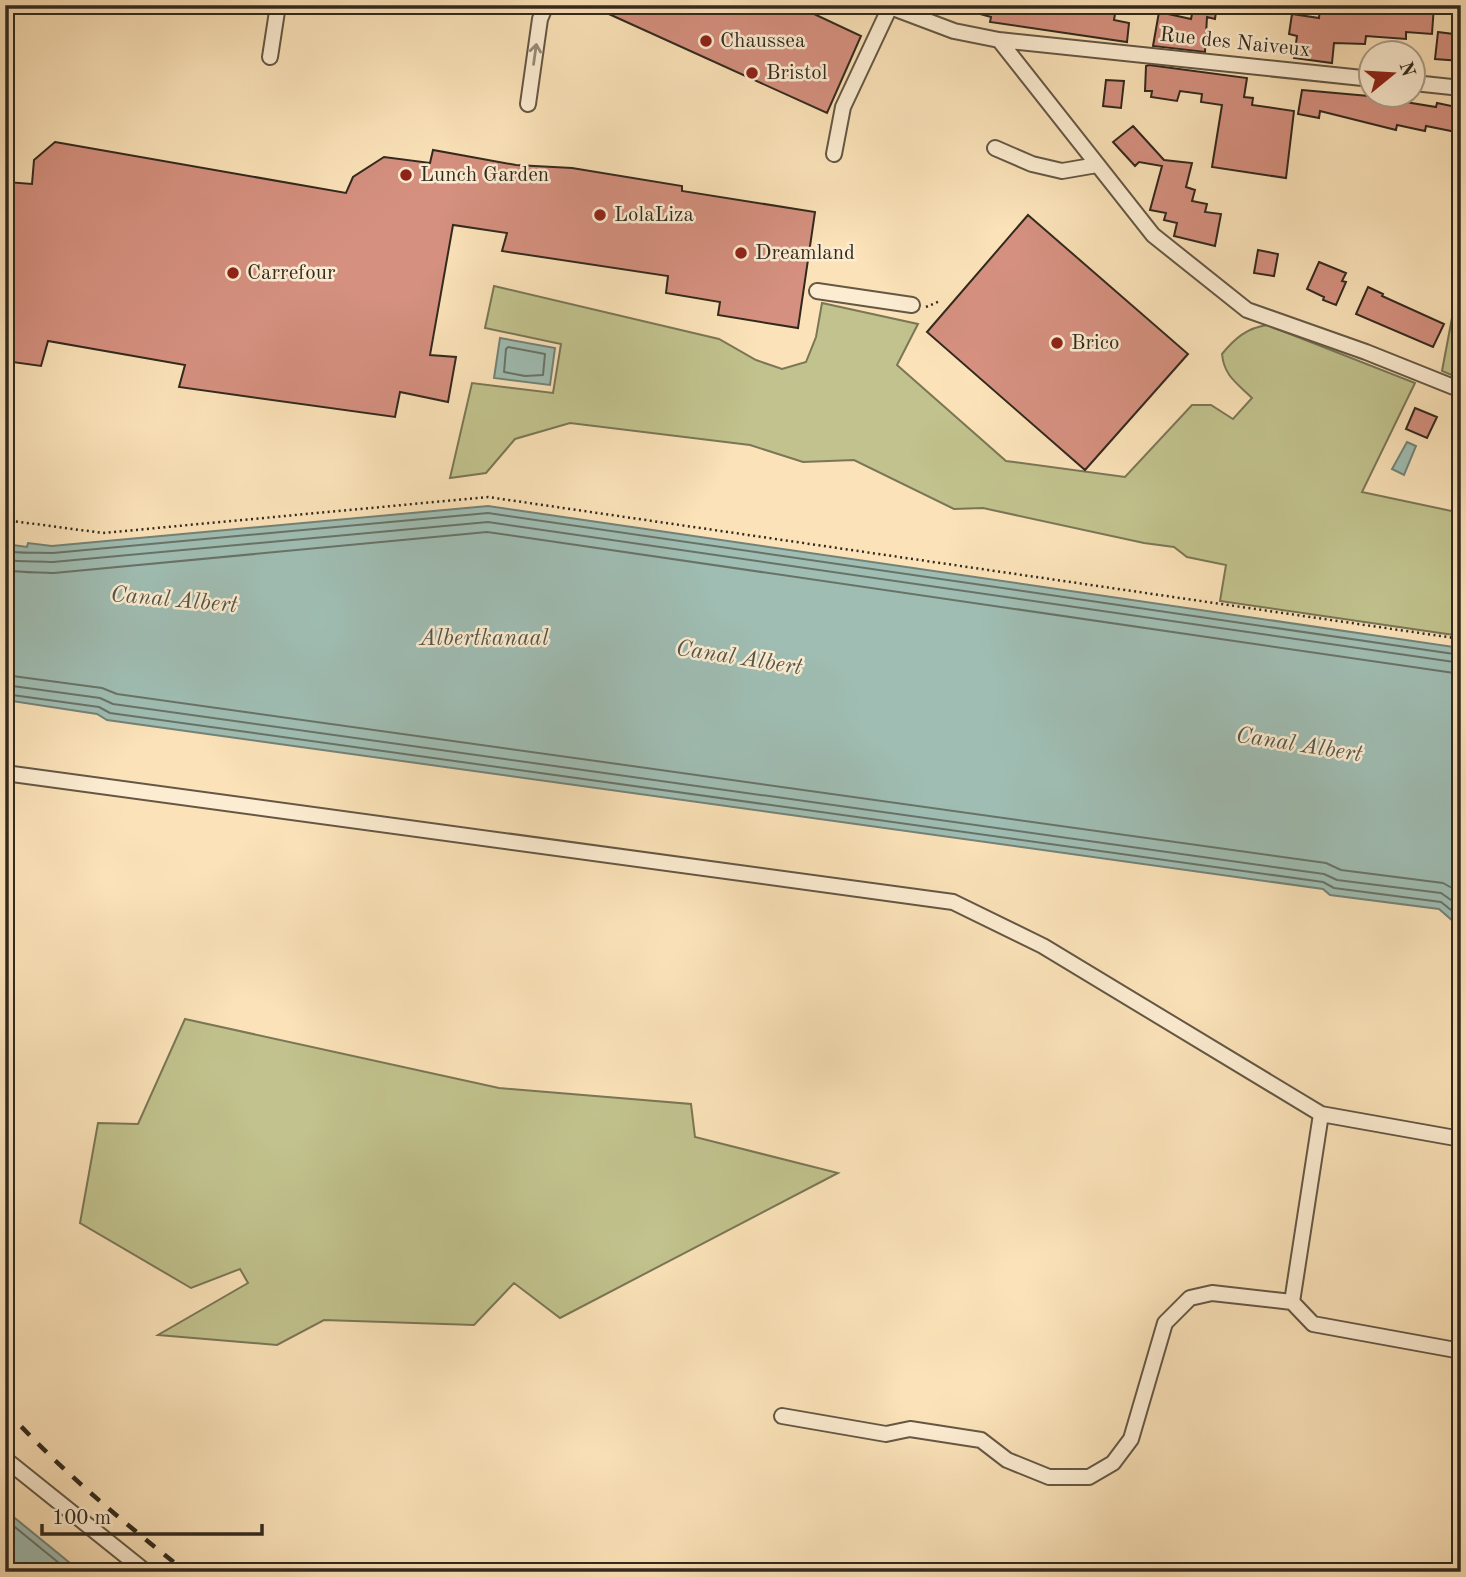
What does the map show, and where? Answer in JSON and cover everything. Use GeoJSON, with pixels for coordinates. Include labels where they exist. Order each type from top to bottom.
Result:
{"type":"FeatureCollection","features":[{"type":"Feature","properties":{"kind":"street"},"geometry":{"type":"LineString","coordinates":[[270,58],[278,5]]}},
{"type":"Feature","properties":{"kind":"street"},"geometry":{"type":"LineString","coordinates":[[528,104],[540,19],[546,5]]}},
{"type":"Feature","properties":{"kind":"street","name":"Rue des Naiveux"},"geometry":{"type":"LineString","coordinates":[[834,154],[843,107],[887,6],[954,31],[999,40],[1358,78]]}},
{"type":"Feature","properties":{"kind":"street"},"geometry":{"type":"LineString","coordinates":[[999,40],[1153,235],[1247,310],[1366,352],[1461,390]]}},
{"type":"Feature","properties":{"kind":"street"},"geometry":{"type":"LineString","coordinates":[[1428,85],[1461,88]]}},
{"type":"Feature","properties":{"kind":"street"},"geometry":{"type":"LineString","coordinates":[[995,148],[1032,164],[1062,171],[1097,165]]}},
{"type":"Feature","properties":{"kind":"street"},"geometry":{"type":"LineString","coordinates":[[817,291],[916,306]]}},
{"type":"Feature","properties":{"kind":"street"},"geometry":{"type":"LineString","coordinates":[[5,772],[953,902],[1044,946],[1321,1114],[1461,1139]]}},
{"type":"Feature","properties":{"kind":"street"},"geometry":{"type":"LineString","coordinates":[[1292,1302],[1321,1114]]}},
{"type":"Feature","properties":{"kind":"street"},"geometry":{"type":"LineString","coordinates":[[782,1416],[886,1434],[909,1429],[981,1440],[1007,1460],[1049,1477],[1089,1477],[1113,1463],[1131,1439],[1165,1323],[1189,1298],[1212,1293],[1292,1302],[1313,1324],[1461,1351]]}},
{"type":"Feature","properties":{"kind":"street"},"geometry":{"type":"LineString","coordinates":[[5,1459],[146,1572]]}},
{"type":"Feature","properties":{"kind":"path"},"geometry":{"type":"LineString","coordinates":[[916,306],[925,307],[940,301]]}},
{"type":"Feature","properties":{"kind":"path"},"geometry":{"type":"LineString","coordinates":[[5,520],[103,533],[488,497],[1461,639]]}},
{"type":"Feature","properties":{"kind":"green space"},"geometry":{"type":"Polygon","coordinates":[[[1461,270],[1461,379],[1442,371],[1461,270]]]}},
{"type":"Feature","properties":{"kind":"green space"},"geometry":{"type":"Polygon","coordinates":[[[494,286],[719,339],[756,360],[782,369],[806,362],[816,337],[822,303],[918,324],[897,365],[1006,461],[1125,477],[1192,405],[1211,405],[1233,419],[1252,398],[1228,374],[1222,354],[1242,335],[1267,325],[1415,383],[1362,492],[1461,513],[1461,636],[1220,601],[1226,565],[1187,557],[1174,547],[983,508],[954,509],[854,460],[803,462],[750,445],[570,423],[515,439],[486,473],[450,478],[472,383],[553,393],[561,344],[485,328],[494,286]]]}},
{"type":"Feature","properties":{"kind":"green space"},"geometry":{"type":"Polygon","coordinates":[[[185,1019],[499,1088],[691,1104],[695,1137],[838,1173],[560,1318],[514,1283],[474,1325],[324,1320],[277,1345],[158,1335],[248,1283],[240,1269],[191,1288],[80,1223],[98,1123],[138,1124],[185,1019]]]}},
{"type":"Feature","properties":{"kind":"water"},"geometry":{"type":"Polygon","coordinates":[[[500,338],[555,348],[550,385],[494,378],[500,338]]]}},
{"type":"Feature","properties":{"kind":"water"},"geometry":{"type":"Polygon","coordinates":[[[1407,442],[1416,446],[1404,475],[1392,469],[1407,442]]]}},
{"type":"Feature","properties":{"kind":"water","name":"Albertkanaal"},"geometry":{"type":"Polygon","coordinates":[[[488,506],[1461,648],[1461,928],[1439,909],[1330,895],[1323,889],[107,720],[97,714],[5,700],[5,544],[52,546],[488,506]]]}},
{"type":"Feature","properties":{"kind":"water"},"geometry":{"type":"Polygon","coordinates":[[[5,1510],[81,1572],[5,1572],[5,1510]]]}},
{"type":"Feature","properties":{"kind":"building"},"geometry":{"type":"Polygon","coordinates":[[[589,5],[795,5],[861,36],[827,113],[589,5]]]}},
{"type":"Feature","properties":{"kind":"building"},"geometry":{"type":"Polygon","coordinates":[[[963,5],[1097,5],[1096,10],[1115,14],[1114,20],[1129,23],[1127,42],[990,22],[991,17],[962,9],[963,5]]]}},
{"type":"Feature","properties":{"kind":"building"},"geometry":{"type":"Polygon","coordinates":[[[1200,5],[1217,5],[1215,19],[1207,17],[1205,52],[1153,46],[1159,12],[1191,19],[1193,9],[1200,10],[1200,5]]]}},
{"type":"Feature","properties":{"kind":"building"},"geometry":{"type":"Polygon","coordinates":[[[1344,5],[1360,5],[1360,9],[1388,10],[1388,5],[1434,5],[1432,34],[1406,32],[1406,38],[1366,36],[1358,38],[1358,44],[1334,43],[1332,63],[1294,58],[1297,36],[1289,34],[1292,14],[1319,18],[1320,7],[1344,10],[1344,5]]]}},
{"type":"Feature","properties":{"kind":"building"},"geometry":{"type":"Polygon","coordinates":[[[1438,32],[1461,35],[1461,61],[1435,59],[1438,32]]]}},
{"type":"Feature","properties":{"kind":"building"},"geometry":{"type":"Polygon","coordinates":[[[1146,66],[1247,78],[1244,97],[1253,98],[1252,105],[1294,111],[1286,178],[1212,167],[1222,105],[1201,102],[1202,94],[1180,91],[1177,101],[1151,97],[1152,91],[1145,91],[1146,66]]]}},
{"type":"Feature","properties":{"kind":"building"},"geometry":{"type":"Polygon","coordinates":[[[1106,80],[1124,81],[1121,108],[1103,106],[1106,80]]]}},
{"type":"Feature","properties":{"kind":"building"},"geometry":{"type":"Polygon","coordinates":[[[1302,90],[1358,95],[1358,108],[1428,108],[1428,106],[1436,107],[1437,103],[1461,108],[1461,133],[1426,126],[1425,131],[1397,125],[1396,130],[1320,111],[1319,118],[1298,114],[1302,90]]]}},
{"type":"Feature","properties":{"kind":"building"},"geometry":{"type":"Polygon","coordinates":[[[1133,126],[1164,160],[1192,163],[1186,187],[1195,190],[1192,201],[1207,204],[1205,212],[1221,214],[1215,246],[1174,236],[1177,223],[1164,220],[1166,213],[1150,210],[1162,166],[1139,162],[1135,166],[1113,142],[1133,126]]]}},
{"type":"Feature","properties":{"kind":"building"},"geometry":{"type":"Polygon","coordinates":[[[55,142],[346,193],[353,177],[384,157],[430,163],[433,150],[516,165],[572,168],[682,186],[682,191],[815,212],[798,328],[718,315],[720,302],[666,293],[668,276],[502,251],[507,233],[453,225],[430,355],[456,357],[448,402],[400,392],[395,417],[179,387],[185,365],[48,341],[41,366],[5,361],[9,336],[5,335],[7,182],[32,184],[34,160],[55,142]]]}},
{"type":"Feature","properties":{"kind":"building","name":"Brico"},"geometry":{"type":"Polygon","coordinates":[[[1028,215],[1188,354],[1085,470],[927,332],[1028,215]]]}},
{"type":"Feature","properties":{"kind":"building"},"geometry":{"type":"Polygon","coordinates":[[[1258,250],[1278,254],[1274,276],[1254,273],[1258,250]]]}},
{"type":"Feature","properties":{"kind":"building"},"geometry":{"type":"Polygon","coordinates":[[[1319,262],[1346,273],[1342,281],[1346,282],[1336,305],[1307,289],[1319,262]]]}},
{"type":"Feature","properties":{"kind":"building"},"geometry":{"type":"Polygon","coordinates":[[[1368,287],[1444,324],[1433,347],[1356,314],[1368,287]]]}},
{"type":"Feature","properties":{"kind":"building"},"geometry":{"type":"Polygon","coordinates":[[[1415,408],[1437,417],[1427,438],[1406,429],[1415,408]]]}},
{"type":"Feature","properties":{"kind":"railway"},"geometry":{"type":"LineString","coordinates":[[5,1409],[70,1474],[186,1572]]}},
{"type":"Feature","properties":{"kind":"place","name":"Chaussea"},"geometry":{"type":"Point","coordinates":[706,41]}},
{"type":"Feature","properties":{"kind":"place","name":"Bristol"},"geometry":{"type":"Point","coordinates":[752,73]}},
{"type":"Feature","properties":{"kind":"place","name":"Lunch Garden"},"geometry":{"type":"Point","coordinates":[406,175]}},
{"type":"Feature","properties":{"kind":"place","name":"LolaLiza"},"geometry":{"type":"Point","coordinates":[600,215]}},
{"type":"Feature","properties":{"kind":"place","name":"Dreamland"},"geometry":{"type":"Point","coordinates":[741,253]}},
{"type":"Feature","properties":{"kind":"place","name":"Carrefour"},"geometry":{"type":"Point","coordinates":[233,273]}},
{"type":"Feature","properties":{"kind":"place","name":"Brico"},"geometry":{"type":"Point","coordinates":[1057,343]}},
{"type":"Feature","properties":{"kind":"water label","name":"Canal Albert"},"geometry":{"type":"Point","coordinates":[174,600]}},
{"type":"Feature","properties":{"kind":"water label","name":"Canal Albert"},"geometry":{"type":"Point","coordinates":[739,658]}},
{"type":"Feature","properties":{"kind":"water label","name":"Canal Albert"},"geometry":{"type":"Point","coordinates":[1299,745]}}]}
